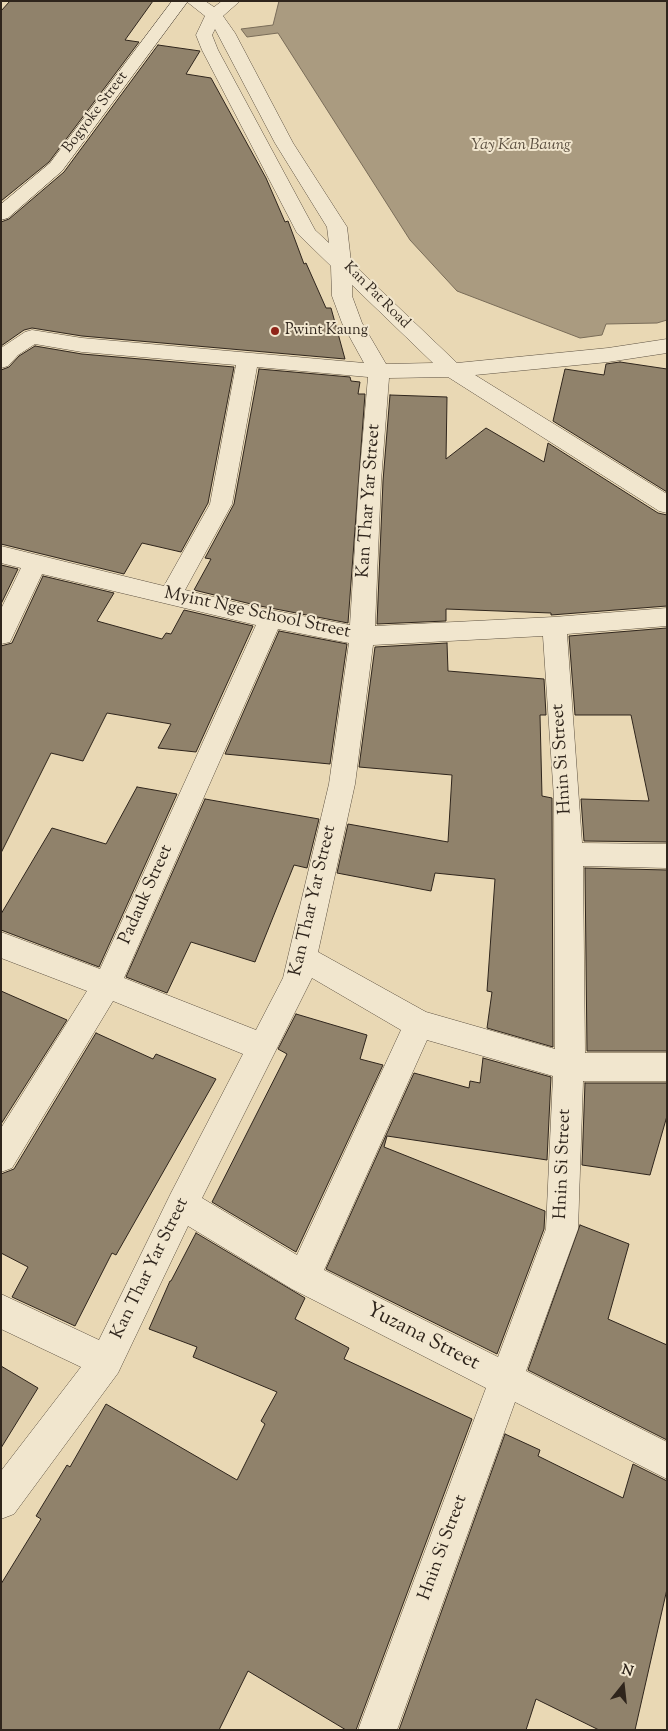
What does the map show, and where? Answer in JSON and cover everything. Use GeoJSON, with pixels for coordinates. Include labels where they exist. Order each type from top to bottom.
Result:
{"type":"FeatureCollection","features":[{"type":"Feature","properties":{"kind":"street","name":"Bogyoke Street"},"geometry":{"type":"LineString","coordinates":[[1,214],[56,167],[180,1]]}},
{"type":"Feature","properties":{"kind":"street"},"geometry":{"type":"LineString","coordinates":[[194,1],[214,15]]}},
{"type":"Feature","properties":{"kind":"street"},"geometry":{"type":"LineString","coordinates":[[232,1],[214,15],[204,35],[210,50],[307,233],[341,264],[342,296],[352,323],[379,371]]}},
{"type":"Feature","properties":{"kind":"street","name":"Kan Pat Road"},"geometry":{"type":"LineString","coordinates":[[214,15],[227,33],[284,143],[337,227],[341,264],[452,370],[667,505]]}},
{"type":"Feature","properties":{"kind":"street"},"geometry":{"type":"LineString","coordinates":[[1,361],[11,350],[32,337],[82,344],[379,371],[452,370],[608,355],[667,346]]}},
{"type":"Feature","properties":{"kind":"street"},"geometry":{"type":"LineString","coordinates":[[170,596],[221,504],[248,359]]}},
{"type":"Feature","properties":{"kind":"street","name":"Kan Thar Yar Street"},"geometry":{"type":"LineString","coordinates":[[1,1501],[106,1361],[182,1204],[297,980],[342,784],[362,636],[370,481],[379,371]]}},
{"type":"Feature","properties":{"kind":"street","name":"Myint Nge School Street"},"geometry":{"type":"LineString","coordinates":[[1,554],[35,564],[270,620],[362,636],[554,626],[667,617]]}},
{"type":"Feature","properties":{"kind":"street"},"geometry":{"type":"LineString","coordinates":[[1,635],[35,564]]}},
{"type":"Feature","properties":{"kind":"street","name":"Padauk Street"},"geometry":{"type":"LineString","coordinates":[[1,1157],[107,984],[270,620]]}},
{"type":"Feature","properties":{"kind":"street","name":"Hnin Si Street"},"geometry":{"type":"LineString","coordinates":[[377,1730],[562,1229],[567,1086],[570,1067],[569,854],[567,798],[554,626]]}},
{"type":"Feature","properties":{"kind":"street"},"geometry":{"type":"LineString","coordinates":[[569,854],[667,856]]}},
{"type":"Feature","properties":{"kind":"street"},"geometry":{"type":"LineString","coordinates":[[1,945],[107,984],[262,1047]]}},
{"type":"Feature","properties":{"kind":"street"},"geometry":{"type":"LineString","coordinates":[[303,958],[419,1024],[570,1067],[667,1067]]}},
{"type":"Feature","properties":{"kind":"street"},"geometry":{"type":"LineString","coordinates":[[304,1277],[419,1024]]}},
{"type":"Feature","properties":{"kind":"street","name":"Yuzana Street"},"geometry":{"type":"LineString","coordinates":[[182,1204],[304,1277],[667,1461]]}},
{"type":"Feature","properties":{"kind":"street"},"geometry":{"type":"LineString","coordinates":[[1,1311],[106,1361]]}},
{"type":"Feature","properties":{"kind":"water","name":"Yay Kan Baung"},"geometry":{"type":"Polygon","coordinates":[[[279,1],[667,1],[667,320],[657,323],[606,324],[602,335],[580,338],[457,291],[410,240],[278,33],[247,37],[241,29],[273,25],[279,1]]]}},
{"type":"Feature","properties":{"kind":"building"},"geometry":{"type":"Polygon","coordinates":[[[10,1],[153,1],[125,40],[139,42],[49,162],[1,201],[1,11],[10,1]]]}},
{"type":"Feature","properties":{"kind":"building"},"geometry":{"type":"Polygon","coordinates":[[[158,45],[200,51],[186,74],[211,78],[266,178],[285,222],[288,221],[304,264],[306,263],[326,308],[331,308],[345,359],[82,336],[32,328],[24,330],[1,346],[1,222],[9,219],[64,172],[158,45]]]}},
{"type":"Feature","properties":{"kind":"building"},"geometry":{"type":"Polygon","coordinates":[[[35,346],[82,354],[234,367],[208,503],[181,552],[142,543],[124,574],[1,544],[1,370],[9,367],[19,356],[35,346]]]}},
{"type":"Feature","properties":{"kind":"building"},"geometry":{"type":"Polygon","coordinates":[[[620,362],[667,369],[667,492],[553,421],[565,369],[604,375],[606,364],[620,362]]]}},
{"type":"Feature","properties":{"kind":"building"},"geometry":{"type":"Polygon","coordinates":[[[259,369],[350,377],[351,381],[360,382],[358,394],[365,394],[348,623],[255,605],[194,590],[211,559],[205,558],[234,504],[259,369]]]}},
{"type":"Feature","properties":{"kind":"building"},"geometry":{"type":"Polygon","coordinates":[[[390,395],[447,397],[446,459],[486,428],[544,462],[548,443],[658,513],[667,515],[667,606],[551,615],[551,613],[446,609],[446,621],[377,624],[383,481],[390,395]]]}},
{"type":"Feature","properties":{"kind":"building"},"geometry":{"type":"Polygon","coordinates":[[[1,565],[18,569],[1,604],[1,565]]]}},
{"type":"Feature","properties":{"kind":"building"},"geometry":{"type":"Polygon","coordinates":[[[43,576],[114,593],[97,621],[162,639],[166,633],[171,634],[184,610],[253,626],[196,752],[158,748],[171,724],[107,713],[83,761],[51,753],[1,853],[1,646],[12,643],[43,576]]]}},
{"type":"Feature","properties":{"kind":"building"},"geometry":{"type":"Polygon","coordinates":[[[667,628],[667,842],[584,841],[581,799],[649,801],[631,715],[575,715],[569,636],[667,628]]]}},
{"type":"Feature","properties":{"kind":"building"},"geometry":{"type":"Polygon","coordinates":[[[279,631],[347,644],[330,764],[225,754],[279,631]]]}},
{"type":"Feature","properties":{"kind":"building"},"geometry":{"type":"Polygon","coordinates":[[[447,643],[448,671],[544,679],[546,715],[540,715],[542,796],[552,798],[553,1047],[487,1028],[492,992],[487,991],[495,879],[435,873],[431,891],[337,873],[348,824],[448,842],[452,775],[359,767],[375,647],[447,643]]]}},
{"type":"Feature","properties":{"kind":"building"},"geometry":{"type":"Polygon","coordinates":[[[137,787],[177,794],[99,967],[1,930],[1,914],[52,828],[106,844],[137,787]]]}},
{"type":"Feature","properties":{"kind":"building"},"geometry":{"type":"Polygon","coordinates":[[[205,799],[319,819],[307,868],[294,865],[255,962],[191,942],[167,993],[126,977],[205,799]]]}},
{"type":"Feature","properties":{"kind":"building"},"geometry":{"type":"Polygon","coordinates":[[[585,868],[667,870],[667,1051],[587,1051],[585,868]]]}},
{"type":"Feature","properties":{"kind":"building"},"geometry":{"type":"Polygon","coordinates":[[[1,991],[67,1020],[1,1124],[1,991]]]}},
{"type":"Feature","properties":{"kind":"building"},"geometry":{"type":"Polygon","coordinates":[[[296,1014],[367,1035],[360,1059],[383,1065],[296,1252],[212,1202],[287,1054],[278,1049],[296,1014]]]}},
{"type":"Feature","properties":{"kind":"building"},"geometry":{"type":"Polygon","coordinates":[[[96,1033],[153,1059],[156,1054],[216,1079],[116,1255],[112,1253],[75,1326],[12,1297],[28,1267],[1,1253],[1,1174],[14,1169],[96,1033]]]}},
{"type":"Feature","properties":{"kind":"building"},"geometry":{"type":"Polygon","coordinates":[[[483,1058],[551,1077],[547,1160],[387,1136],[384,1147],[545,1211],[544,1229],[497,1354],[326,1269],[414,1073],[469,1088],[470,1081],[480,1083],[483,1058]]]}},
{"type":"Feature","properties":{"kind":"building"},"geometry":{"type":"Polygon","coordinates":[[[585,1083],[667,1083],[667,1116],[650,1175],[582,1165],[585,1083]]]}},
{"type":"Feature","properties":{"kind":"building"},"geometry":{"type":"Polygon","coordinates":[[[580,1225],[629,1244],[608,1319],[667,1345],[667,1440],[528,1370],[580,1225]]]}},
{"type":"Feature","properties":{"kind":"building"},"geometry":{"type":"Polygon","coordinates":[[[196,1233],[305,1298],[295,1319],[349,1348],[344,1359],[472,1419],[356,1730],[346,1730],[248,1671],[219,1730],[1,1730],[1,1584],[41,1519],[36,1516],[67,1465],[70,1467],[106,1404],[237,1480],[265,1424],[261,1421],[277,1392],[193,1357],[197,1347],[149,1329],[170,1281],[196,1233]]]}},
{"type":"Feature","properties":{"kind":"building"},"geometry":{"type":"Polygon","coordinates":[[[1,1366],[38,1388],[1,1448],[1,1366]]]}},
{"type":"Feature","properties":{"kind":"building"},"geometry":{"type":"Polygon","coordinates":[[[505,1434],[540,1450],[538,1456],[623,1498],[633,1464],[667,1481],[667,1589],[635,1730],[599,1730],[536,1699],[526,1730],[399,1730],[505,1434]]]}},
{"type":"Feature","properties":{"kind":"place","name":"Pwint Kaung"},"geometry":{"type":"Point","coordinates":[275,331]}}]}
